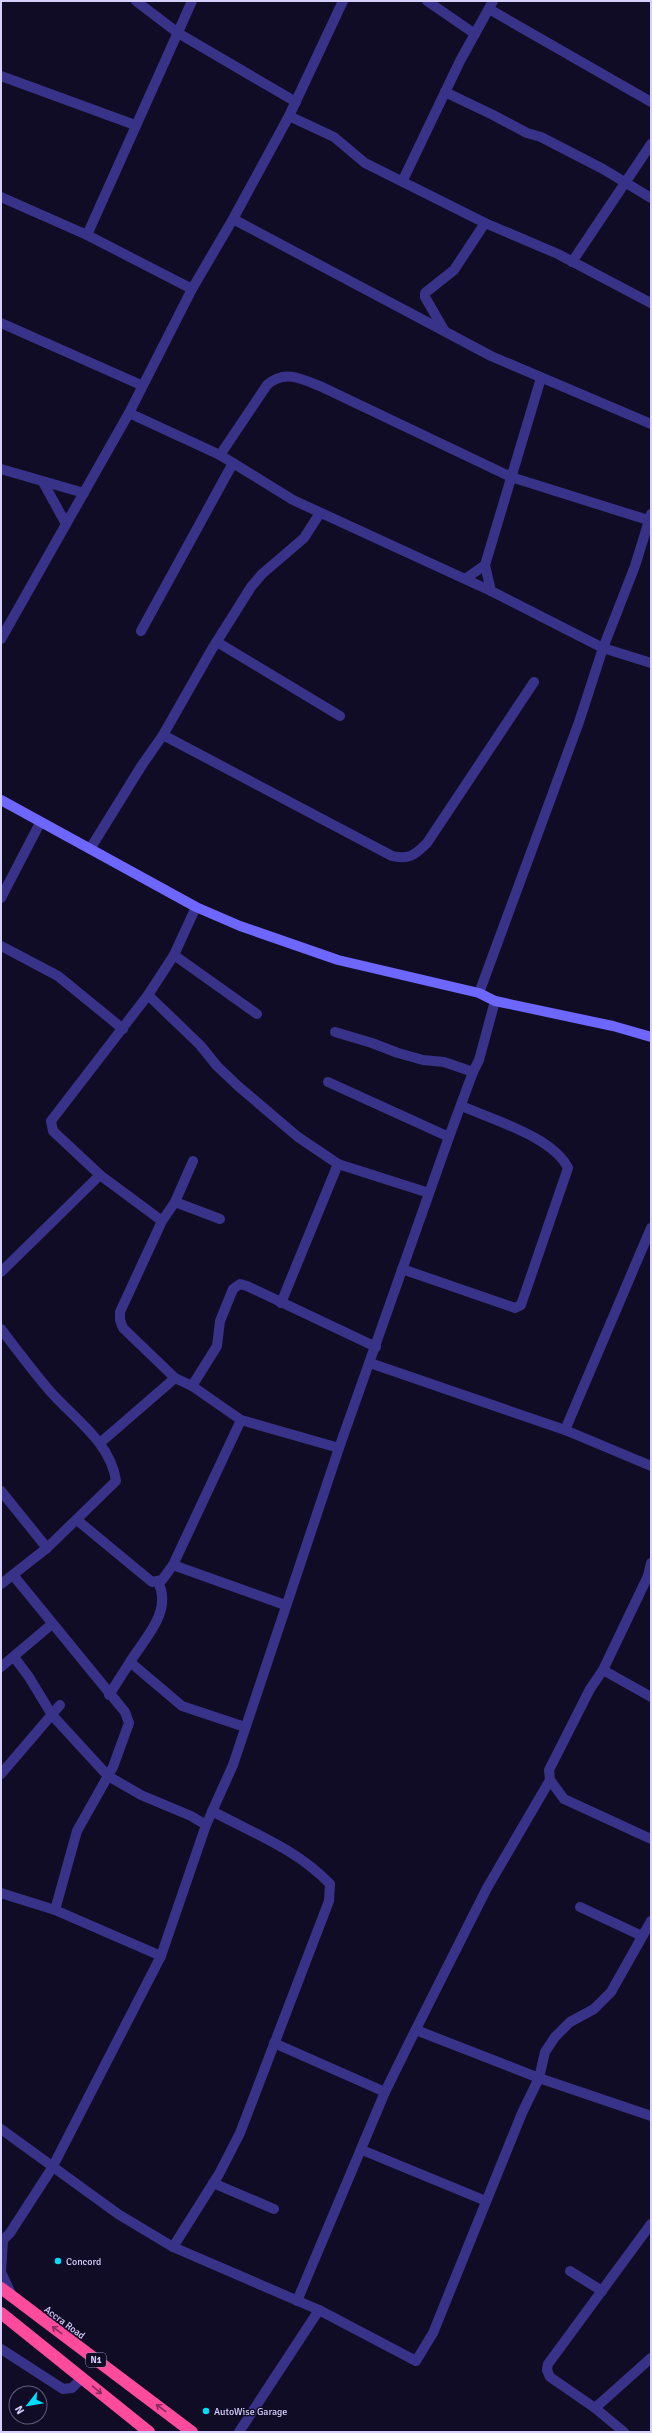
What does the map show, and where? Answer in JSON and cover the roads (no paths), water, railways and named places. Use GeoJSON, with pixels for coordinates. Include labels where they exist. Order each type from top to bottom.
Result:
{"type":"FeatureCollection","features":[{"type":"Feature","properties":{"kind":"highway","name":"Accra Road"},"geometry":{"type":"LineString","coordinates":[[1,2288],[192,2432]]}},
{"type":"Feature","properties":{"kind":"highway","name":"N1"},"geometry":{"type":"LineString","coordinates":[[1,2313],[150,2432]]}},
{"type":"Feature","properties":{"kind":"street"},"geometry":{"type":"LineString","coordinates":[[136,1],[178,33],[296,102]]}},
{"type":"Feature","properties":{"kind":"street"},"geometry":{"type":"LineString","coordinates":[[87,235],[135,125],[192,1]]}},
{"type":"Feature","properties":{"kind":"street"},"geometry":{"type":"LineString","coordinates":[[1,639],[129,413],[141,385],[192,289],[233,219],[289,116],[343,1]]}},
{"type":"Feature","properties":{"kind":"street"},"geometry":{"type":"LineString","coordinates":[[427,1],[475,34]]}},
{"type":"Feature","properties":{"kind":"street"},"geometry":{"type":"LineString","coordinates":[[403,180],[445,92],[491,5],[651,102]]}},
{"type":"Feature","properties":{"kind":"street"},"geometry":{"type":"LineString","coordinates":[[1,76],[135,125]]}},
{"type":"Feature","properties":{"kind":"street"},"geometry":{"type":"LineString","coordinates":[[445,92],[527,133],[541,137],[651,198]]}},
{"type":"Feature","properties":{"kind":"street"},"geometry":{"type":"LineString","coordinates":[[289,116],[334,137],[365,163],[403,180],[485,223],[572,262],[651,303]]}},
{"type":"Feature","properties":{"kind":"street"},"geometry":{"type":"LineString","coordinates":[[572,262],[624,182],[651,144]]}},
{"type":"Feature","properties":{"kind":"street"},"geometry":{"type":"LineString","coordinates":[[1,197],[87,235],[192,289]]}},
{"type":"Feature","properties":{"kind":"street"},"geometry":{"type":"LineString","coordinates":[[233,219],[491,356],[651,424]]}},
{"type":"Feature","properties":{"kind":"street"},"geometry":{"type":"LineString","coordinates":[[444,330],[425,297],[425,293],[454,270],[485,223]]}},
{"type":"Feature","properties":{"kind":"street"},"geometry":{"type":"LineString","coordinates":[[1,323],[141,385]]}},
{"type":"Feature","properties":{"kind":"street"},"geometry":{"type":"LineString","coordinates":[[220,455],[267,385],[274,379],[284,375],[295,376],[322,387],[511,477],[650,518],[635,566],[603,648],[579,722],[479,993]]}},
{"type":"Feature","properties":{"kind":"street"},"geometry":{"type":"LineString","coordinates":[[491,591],[485,565],[541,378]]}},
{"type":"Feature","properties":{"kind":"street"},"geometry":{"type":"LineString","coordinates":[[129,413],[220,455],[293,500],[320,513],[491,591],[603,648],[651,664]]}},
{"type":"Feature","properties":{"kind":"street"},"geometry":{"type":"LineString","coordinates":[[141,631],[233,463]]}},
{"type":"Feature","properties":{"kind":"street"},"geometry":{"type":"LineString","coordinates":[[1,469],[84,493]]}},
{"type":"Feature","properties":{"kind":"street"},"geometry":{"type":"LineString","coordinates":[[43,482],[66,524]]}},
{"type":"Feature","properties":{"kind":"street"},"geometry":{"type":"LineString","coordinates":[[90,848],[142,765],[163,735],[251,587],[262,574],[304,538],[320,513]]}},
{"type":"Feature","properties":{"kind":"street"},"geometry":{"type":"LineString","coordinates":[[465,579],[485,565]]}},
{"type":"Feature","properties":{"kind":"street"},"geometry":{"type":"LineString","coordinates":[[218,642],[340,716]]}},
{"type":"Feature","properties":{"kind":"street"},"geometry":{"type":"LineString","coordinates":[[163,735],[321,820],[392,856],[403,859],[415,855],[427,843],[534,682]]}},
{"type":"Feature","properties":{"kind":"street"},"geometry":{"type":"LineString","coordinates":[[1,800],[40,823],[90,848],[196,907],[267,937],[338,960],[479,993],[495,1001],[613,1026],[651,1037]]}},
{"type":"Feature","properties":{"kind":"street"},"geometry":{"type":"LineString","coordinates":[[1,898],[40,823]]}},
{"type":"Feature","properties":{"kind":"street"},"geometry":{"type":"LineString","coordinates":[[162,1221],[100,1175],[53,1131],[51,1121],[148,995],[174,955],[196,907]]}},
{"type":"Feature","properties":{"kind":"street"},"geometry":{"type":"LineString","coordinates":[[1,946],[58,976],[123,1029]]}},
{"type":"Feature","properties":{"kind":"street"},"geometry":{"type":"LineString","coordinates":[[174,955],[257,1014]]}},
{"type":"Feature","properties":{"kind":"street"},"geometry":{"type":"LineString","coordinates":[[148,995],[200,1045],[217,1066],[238,1086],[298,1137],[338,1164],[429,1192]]}},
{"type":"Feature","properties":{"kind":"street"},"geometry":{"type":"LineString","coordinates":[[12,2296],[1,2272],[2,2241],[52,2168],[161,1956],[206,1825],[233,1765],[285,1605],[339,1448],[376,1347],[429,1192],[462,1106],[473,1072],[479,1060],[495,1001]]}},
{"type":"Feature","properties":{"kind":"street"},"geometry":{"type":"LineString","coordinates":[[335,1032],[372,1043],[398,1053],[423,1060],[444,1062],[473,1072]]}},
{"type":"Feature","properties":{"kind":"street"},"geometry":{"type":"LineString","coordinates":[[328,1082],[449,1137]]}},
{"type":"Feature","properties":{"kind":"street"},"geometry":{"type":"LineString","coordinates":[[402,1269],[515,1308],[521,1305],[568,1168],[562,1157],[529,1135],[462,1106]]}},
{"type":"Feature","properties":{"kind":"street"},"geometry":{"type":"LineString","coordinates":[[192,1161],[175,1202],[162,1221],[120,1312],[120,1320],[123,1328],[175,1378],[192,1386],[241,1420],[339,1448]]}},
{"type":"Feature","properties":{"kind":"street"},"geometry":{"type":"LineString","coordinates":[[281,1303],[338,1164]]}},
{"type":"Feature","properties":{"kind":"street"},"geometry":{"type":"LineString","coordinates":[[1,1272],[100,1175]]}},
{"type":"Feature","properties":{"kind":"street"},"geometry":{"type":"LineString","coordinates":[[175,1202],[220,1219]]}},
{"type":"Feature","properties":{"kind":"street"},"geometry":{"type":"LineString","coordinates":[[565,1430],[651,1228]]}},
{"type":"Feature","properties":{"kind":"street"},"geometry":{"type":"LineString","coordinates":[[192,1386],[216,1346],[220,1321],[233,1289],[240,1284],[376,1347]]}},
{"type":"Feature","properties":{"kind":"street"},"geometry":{"type":"LineString","coordinates":[[1,1329],[49,1390],[100,1443],[111,1460],[116,1482],[47,1548],[1,1584]]}},
{"type":"Feature","properties":{"kind":"street"},"geometry":{"type":"LineString","coordinates":[[370,1363],[565,1430],[651,1466]]}},
{"type":"Feature","properties":{"kind":"street"},"geometry":{"type":"LineString","coordinates":[[100,1443],[175,1378]]}},
{"type":"Feature","properties":{"kind":"street"},"geometry":{"type":"LineString","coordinates":[[77,1520],[152,1582],[158,1582],[173,1565],[241,1420]]}},
{"type":"Feature","properties":{"kind":"street"},"geometry":{"type":"LineString","coordinates":[[1,1491],[47,1548]]}},
{"type":"Feature","properties":{"kind":"street"},"geometry":{"type":"LineString","coordinates":[[651,1563],[649,1576],[603,1670],[590,1689],[549,1770],[550,1780],[564,1799],[651,1839]]}},
{"type":"Feature","properties":{"kind":"street"},"geometry":{"type":"LineString","coordinates":[[173,1565],[285,1605]]}},
{"type":"Feature","properties":{"kind":"street"},"geometry":{"type":"LineString","coordinates":[[13,1575],[124,1712],[129,1723],[108,1776],[77,1830],[55,1910]]}},
{"type":"Feature","properties":{"kind":"street"},"geometry":{"type":"LineString","coordinates":[[109,1695],[162,1611],[164,1599],[158,1582]]}},
{"type":"Feature","properties":{"kind":"street"},"geometry":{"type":"LineString","coordinates":[[1,1667],[52,1624]]}},
{"type":"Feature","properties":{"kind":"street"},"geometry":{"type":"LineString","coordinates":[[14,1657],[29,1677],[52,1715],[59,1719],[108,1776],[141,1795],[191,1816],[206,1825]]}},
{"type":"Feature","properties":{"kind":"street"},"geometry":{"type":"LineString","coordinates":[[130,1662],[182,1706],[245,1727]]}},
{"type":"Feature","properties":{"kind":"street"},"geometry":{"type":"LineString","coordinates":[[603,1670],[651,1697]]}},
{"type":"Feature","properties":{"kind":"street"},"geometry":{"type":"LineString","coordinates":[[1,1774],[60,1704]]}},
{"type":"Feature","properties":{"kind":"street"},"geometry":{"type":"LineString","coordinates":[[297,2301],[362,2150],[385,2092],[488,1888],[550,1780]]}},
{"type":"Feature","properties":{"kind":"street"},"geometry":{"type":"LineString","coordinates":[[173,2247],[213,2183],[240,2133],[329,1901],[330,1884],[317,1871],[272,1840],[212,1811]]}},
{"type":"Feature","properties":{"kind":"street"},"geometry":{"type":"LineString","coordinates":[[1,1893],[55,1910],[161,1956]]}},
{"type":"Feature","properties":{"kind":"street"},"geometry":{"type":"LineString","coordinates":[[580,1907],[642,1936]]}},
{"type":"Feature","properties":{"kind":"street"},"geometry":{"type":"LineString","coordinates":[[1,2129],[52,2168],[118,2214],[173,2247],[319,2310],[416,2361],[433,2334],[486,2201],[539,2078],[545,2052],[555,2037],[570,2022],[594,2009],[611,1992],[651,1921]]}},
{"type":"Feature","properties":{"kind":"street"},"geometry":{"type":"LineString","coordinates":[[416,2030],[539,2078],[651,2116]]}},
{"type":"Feature","properties":{"kind":"street"},"geometry":{"type":"LineString","coordinates":[[274,2043],[385,2092]]}},
{"type":"Feature","properties":{"kind":"street"},"geometry":{"type":"LineString","coordinates":[[362,2150],[486,2201]]}},
{"type":"Feature","properties":{"kind":"street"},"geometry":{"type":"LineString","coordinates":[[213,2183],[274,2209]]}},
{"type":"Feature","properties":{"kind":"street"},"geometry":{"type":"LineString","coordinates":[[624,2432],[596,2408],[550,2377],[546,2370],[548,2364],[651,2224]]}},
{"type":"Feature","properties":{"kind":"street"},"geometry":{"type":"LineString","coordinates":[[570,2270],[602,2291]]}},
{"type":"Feature","properties":{"kind":"street"},"geometry":{"type":"LineString","coordinates":[[238,2432],[247,2421],[319,2310]]}},
{"type":"Feature","properties":{"kind":"street"},"geometry":{"type":"LineString","coordinates":[[1,2349],[52,2384],[62,2389],[72,2388],[82,2378]]}},
{"type":"Feature","properties":{"kind":"street"},"geometry":{"type":"LineString","coordinates":[[596,2408],[651,2358]]}},
{"type":"Feature","properties":{"kind":"place","name":"Concord"},"geometry":{"type":"Point","coordinates":[58,2261]}},
{"type":"Feature","properties":{"kind":"place","name":"AutoWise Garage"},"geometry":{"type":"Point","coordinates":[206,2411]}}]}
